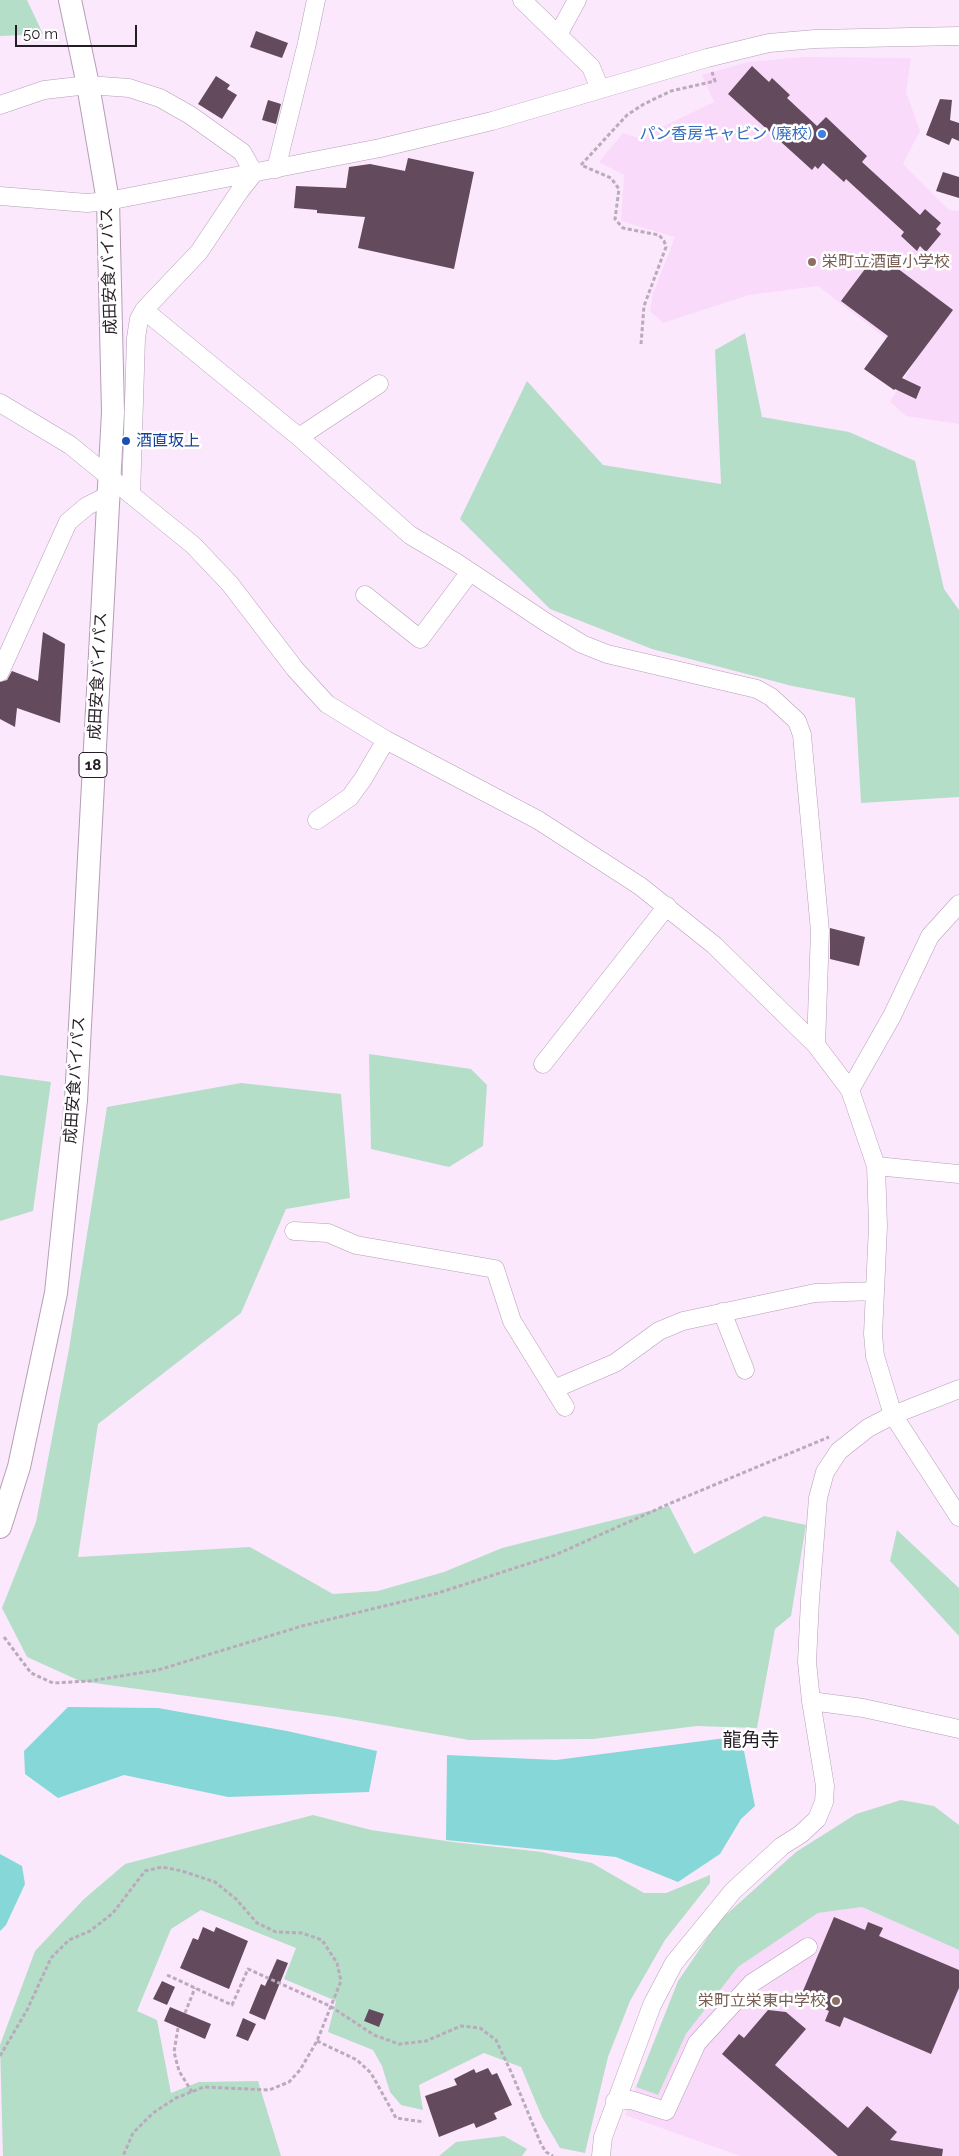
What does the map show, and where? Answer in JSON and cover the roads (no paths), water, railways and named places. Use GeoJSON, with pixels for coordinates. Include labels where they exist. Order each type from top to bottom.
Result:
{"type":"FeatureCollection","features":[{"type":"Feature","properties":{"kind":"main road","name":"成田安食バイパス"},"geometry":{"type":"LineString","coordinates":[[0,1527],[20,1467],[56,1293],[76,1100],[113,412],[108,201],[88,85],[70,0]]}},
{"type":"Feature","properties":{"kind":"street"},"geometry":{"type":"LineString","coordinates":[[276,169],[316,0]]}},
{"type":"Feature","properties":{"kind":"street"},"geometry":{"type":"LineString","coordinates":[[522,0],[559,33],[591,67],[600,89]]}},
{"type":"Feature","properties":{"kind":"street"},"geometry":{"type":"LineString","coordinates":[[559,33],[577,0]]}},
{"type":"Feature","properties":{"kind":"street"},"geometry":{"type":"LineString","coordinates":[[0,196],[87,202],[108,201],[276,169],[380,148],[492,121],[707,58],[769,43],[815,39],[959,36]]}},
{"type":"Feature","properties":{"kind":"street"},"geometry":{"type":"LineString","coordinates":[[0,104],[44,90],[88,85],[129,88],[160,98],[190,115],[242,152],[254,173]]}},
{"type":"Feature","properties":{"kind":"street"},"geometry":{"type":"LineString","coordinates":[[131,495],[136,338],[139,319],[144,310],[199,252],[254,173]]}},
{"type":"Feature","properties":{"kind":"street"},"geometry":{"type":"LineString","coordinates":[[144,310],[299,437],[410,535],[582,644],[607,654],[757,689],[771,697],[797,721],[802,735],[820,931],[816,1045]]}},
{"type":"Feature","properties":{"kind":"street"},"geometry":{"type":"LineString","coordinates":[[299,437],[380,384]]}},
{"type":"Feature","properties":{"kind":"street"},"geometry":{"type":"LineString","coordinates":[[0,404],[70,445],[108,487],[131,495],[193,544],[230,584],[295,669],[327,704],[386,740],[538,820],[667,906],[714,945],[816,1045],[850,1090],[876,1166],[879,1200],[873,1334],[875,1356],[893,1415],[959,1517]]}},
{"type":"Feature","properties":{"kind":"street"},"geometry":{"type":"LineString","coordinates":[[0,672],[68,522],[108,487]]}},
{"type":"Feature","properties":{"kind":"street"},"geometry":{"type":"LineString","coordinates":[[365,595],[420,639],[470,572]]}},
{"type":"Feature","properties":{"kind":"street"},"geometry":{"type":"LineString","coordinates":[[317,820],[350,797],[386,740]]}},
{"type":"Feature","properties":{"kind":"street"},"geometry":{"type":"LineString","coordinates":[[850,1090],[892,1016],[930,936],[959,904]]}},
{"type":"Feature","properties":{"kind":"street"},"geometry":{"type":"LineString","coordinates":[[543,1064],[667,906]]}},
{"type":"Feature","properties":{"kind":"street"},"geometry":{"type":"LineString","coordinates":[[876,1166],[959,1174]]}},
{"type":"Feature","properties":{"kind":"street"},"geometry":{"type":"LineString","coordinates":[[294,1231],[328,1233],[356,1245],[495,1269],[512,1321],[565,1407]]}},
{"type":"Feature","properties":{"kind":"street"},"geometry":{"type":"LineString","coordinates":[[554,1389],[615,1363],[659,1331],[683,1321],[815,1292],[876,1291]]}},
{"type":"Feature","properties":{"kind":"street"},"geometry":{"type":"LineString","coordinates":[[722,1312],[745,1370]]}},
{"type":"Feature","properties":{"kind":"street"},"geometry":{"type":"LineString","coordinates":[[601,2156],[603,2137],[615,2101],[652,2005],[674,1963],[733,1891],[782,1846],[802,1834],[817,1819],[824,1802],[825,1786],[811,1702],[807,1662],[818,1498],[825,1472],[838,1451],[868,1428],[893,1415],[959,1389]]}},
{"type":"Feature","properties":{"kind":"street"},"geometry":{"type":"LineString","coordinates":[[811,1702],[863,1708],[959,1729]]}},
{"type":"Feature","properties":{"kind":"street"},"geometry":{"type":"LineString","coordinates":[[615,2101],[631,2100],[666,2110],[698,2044],[752,1983],[808,1947]]}},
{"type":"Feature","properties":{"kind":"place","name":"パン香房キャビン (廃校)"},"geometry":{"type":"Point","coordinates":[822,134]}},
{"type":"Feature","properties":{"kind":"place","name":"栄町立酒直小学校"},"geometry":{"type":"Point","coordinates":[812,262]}},
{"type":"Feature","properties":{"kind":"place","name":"酒直坂上"},"geometry":{"type":"Point","coordinates":[126,441]}},
{"type":"Feature","properties":{"kind":"place","name":"栄町立栄東中学校"},"geometry":{"type":"Point","coordinates":[836,2001]}},
{"type":"Feature","properties":{"kind":"district","name":"龍角寺"},"geometry":{"type":"Point","coordinates":[751,1740]}}]}
